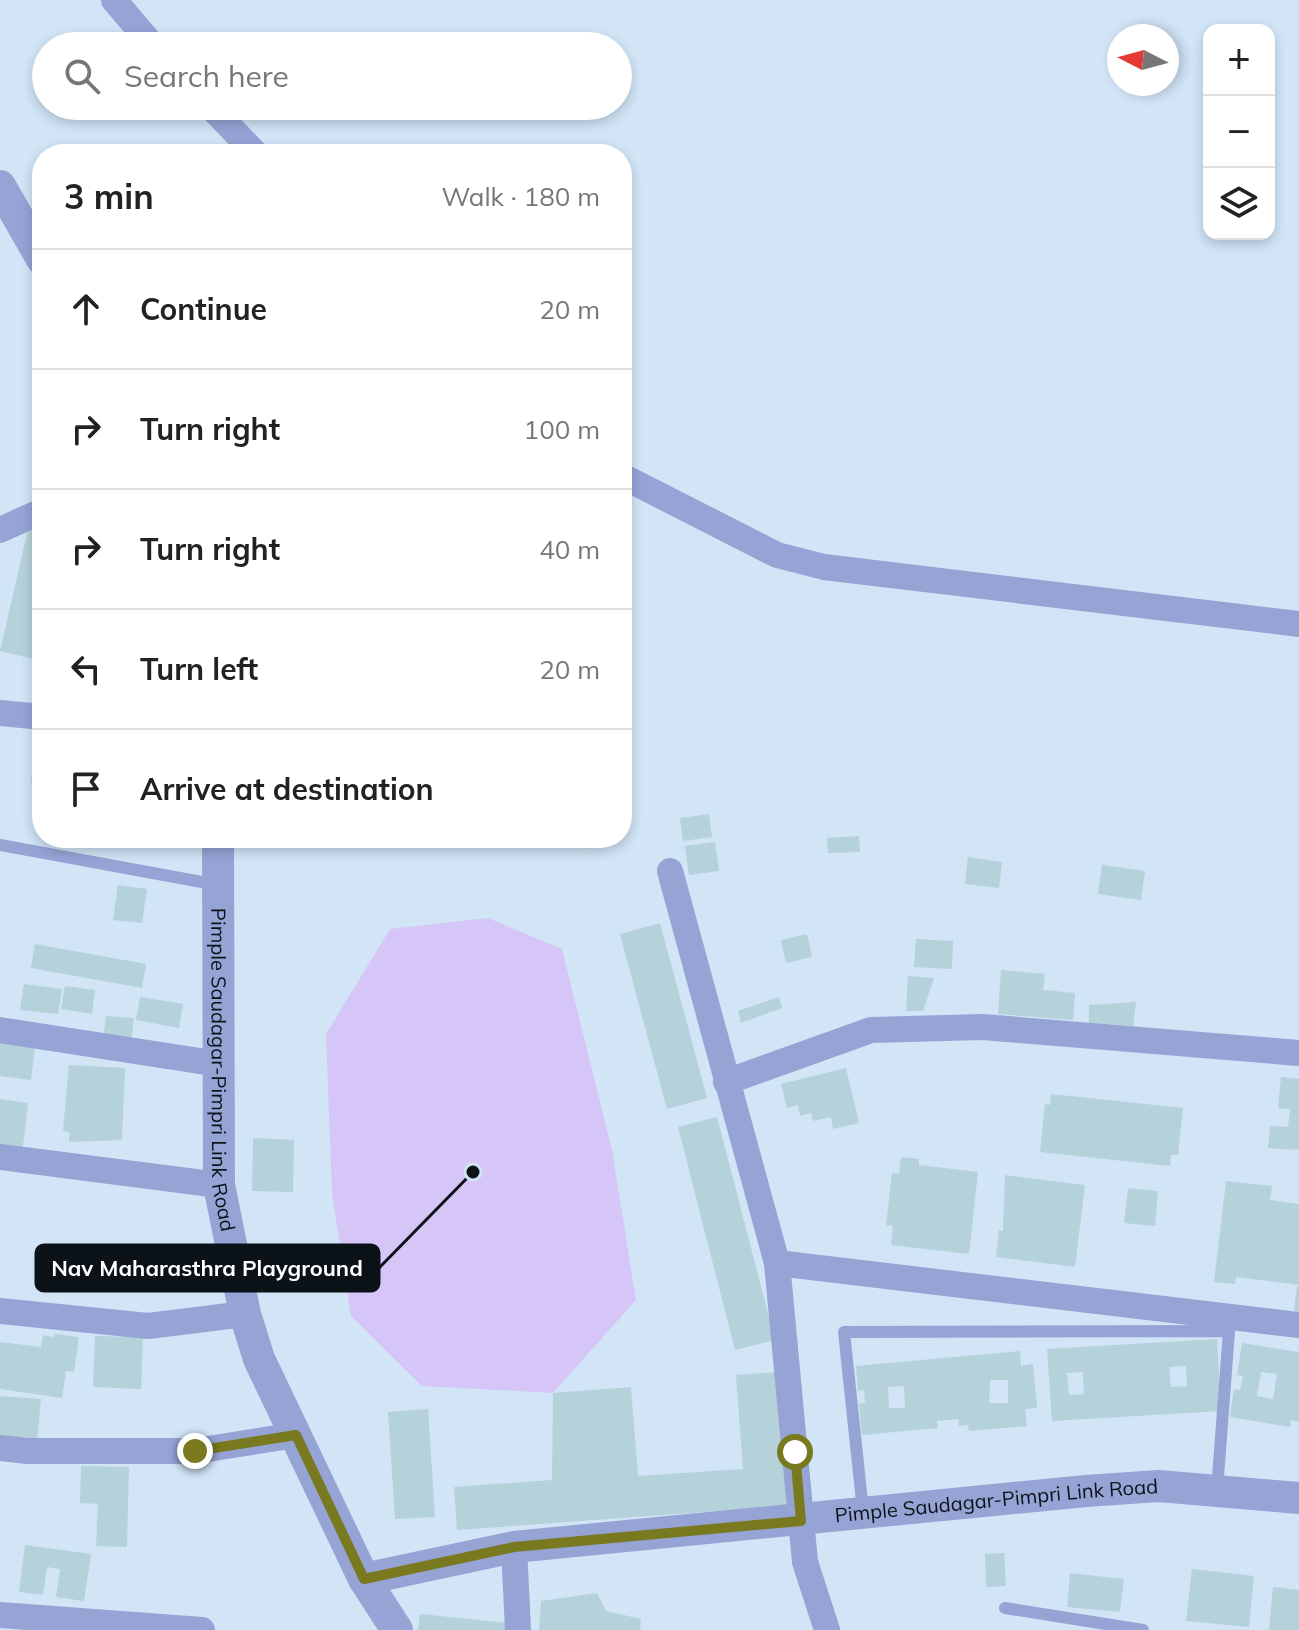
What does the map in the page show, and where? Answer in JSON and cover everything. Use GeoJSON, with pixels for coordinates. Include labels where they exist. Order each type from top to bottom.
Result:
{"type":"FeatureCollection","features":[{"type":"Feature","properties":{"kind":"street"},"geometry":{"type":"LineString","coordinates":[[114,0],[141,32]]}},
{"type":"Feature","properties":{"kind":"street"},"geometry":{"type":"LineString","coordinates":[[223,120],[246,144]]}},
{"type":"Feature","properties":{"kind":"street"},"geometry":{"type":"LineString","coordinates":[[0,186],[32,242]]}},
{"type":"Feature","properties":{"kind":"street"},"geometry":{"type":"LineString","coordinates":[[632,481],[777,555],[824,567],[1299,624]]}},
{"type":"Feature","properties":{"kind":"street"},"geometry":{"type":"LineString","coordinates":[[0,530],[32,516]]}},
{"type":"Feature","properties":{"kind":"street"},"geometry":{"type":"LineString","coordinates":[[0,713],[32,716]]}},
{"type":"Feature","properties":{"kind":"street","name":"Pimple Saudagar-Pimpri Link Road"},"geometry":{"type":"LineString","coordinates":[[218,848],[219,1185],[245,1314],[259,1359],[364,1579],[514,1547],[1086,1491],[1159,1486],[1299,1498]]}},
{"type":"Feature","properties":{"kind":"street"},"geometry":{"type":"LineString","coordinates":[[670,871],[777,1263],[805,1562],[827,1630]]}},
{"type":"Feature","properties":{"kind":"street"},"geometry":{"type":"LineString","coordinates":[[726,1082],[871,1030],[983,1027],[1299,1053]]}},
{"type":"Feature","properties":{"kind":"street"},"geometry":{"type":"LineString","coordinates":[[0,1030],[219,1064]]}},
{"type":"Feature","properties":{"kind":"street"},"geometry":{"type":"LineString","coordinates":[[0,1157],[219,1185]]}},
{"type":"Feature","properties":{"kind":"street"},"geometry":{"type":"LineString","coordinates":[[777,1263],[1299,1325]]}},
{"type":"Feature","properties":{"kind":"street"},"geometry":{"type":"LineString","coordinates":[[0,1311],[148,1326],[245,1314]]}},
{"type":"Feature","properties":{"kind":"street"},"geometry":{"type":"LineString","coordinates":[[0,1448],[27,1451],[195,1451],[296,1435]]}},
{"type":"Feature","properties":{"kind":"street"},"geometry":{"type":"LineString","coordinates":[[514,1547],[518,1630]]}},
{"type":"Feature","properties":{"kind":"street"},"geometry":{"type":"LineString","coordinates":[[364,1579],[397,1630]]}},
{"type":"Feature","properties":{"kind":"street"},"geometry":{"type":"LineString","coordinates":[[0,1615],[202,1630]]}},
{"type":"Feature","properties":{"kind":"lane"},"geometry":{"type":"LineString","coordinates":[[0,845],[218,885]]}},
{"type":"Feature","properties":{"kind":"lane"},"geometry":{"type":"LineString","coordinates":[[863,1514],[844,1332],[1229,1331],[1217,1490]]}},
{"type":"Feature","properties":{"kind":"lane"},"geometry":{"type":"LineString","coordinates":[[1005,1608],[1143,1630]]}},
{"type":"Feature","properties":{"kind":"shaded area"},"geometry":{"type":"Polygon","coordinates":[[[488,918],[562,949],[612,1150],[636,1300],[553,1393],[422,1386],[351,1316],[332,1194],[326,1034],[390,929],[488,918]]]}},
{"type":"Feature","properties":{"kind":"building"},"geometry":{"type":"Polygon","coordinates":[[[29,525],[32,526],[32,659],[0,651],[29,525]]]}},
{"type":"Feature","properties":{"kind":"building"},"geometry":{"type":"Polygon","coordinates":[[[709,814],[712,837],[683,841],[680,818],[709,814]]]}},
{"type":"Feature","properties":{"kind":"building"},"geometry":{"type":"Polygon","coordinates":[[[859,836],[860,852],[828,853],[827,838],[859,836]]]}},
{"type":"Feature","properties":{"kind":"building"},"geometry":{"type":"Polygon","coordinates":[[[715,842],[719,871],[689,875],[685,846],[715,842]]]}},
{"type":"Feature","properties":{"kind":"building"},"geometry":{"type":"Polygon","coordinates":[[[968,857],[1002,862],[999,888],[965,884],[968,857]]]}},
{"type":"Feature","properties":{"kind":"building"},"geometry":{"type":"Polygon","coordinates":[[[1102,865],[1145,871],[1141,900],[1098,894],[1102,865]]]}},
{"type":"Feature","properties":{"kind":"building"},"geometry":{"type":"Polygon","coordinates":[[[118,885],[147,889],[142,923],[113,920],[118,885]]]}},
{"type":"Feature","properties":{"kind":"building"},"geometry":{"type":"Polygon","coordinates":[[[660,923],[707,1098],[667,1109],[620,934],[660,923]]]}},
{"type":"Feature","properties":{"kind":"building"},"geometry":{"type":"Polygon","coordinates":[[[807,934],[812,957],[786,963],[781,940],[807,934]]]}},
{"type":"Feature","properties":{"kind":"building"},"geometry":{"type":"Polygon","coordinates":[[[916,939],[953,941],[952,969],[914,967],[916,939]]]}},
{"type":"Feature","properties":{"kind":"building"},"geometry":{"type":"Polygon","coordinates":[[[35,944],[146,964],[142,988],[31,968],[35,944]]]}},
{"type":"Feature","properties":{"kind":"building"},"geometry":{"type":"Polygon","coordinates":[[[1001,970],[1045,974],[1043,990],[1075,993],[1073,1020],[998,1014],[1001,970]]]}},
{"type":"Feature","properties":{"kind":"building"},"geometry":{"type":"Polygon","coordinates":[[[908,976],[934,978],[923,1011],[906,1011],[908,976]]]}},
{"type":"Feature","properties":{"kind":"building"},"geometry":{"type":"Polygon","coordinates":[[[24,984],[62,989],[58,1014],[20,1010],[24,984]]]}},
{"type":"Feature","properties":{"kind":"building"},"geometry":{"type":"Polygon","coordinates":[[[65,986],[95,990],[92,1014],[61,1009],[65,986]]]}},
{"type":"Feature","properties":{"kind":"building"},"geometry":{"type":"Polygon","coordinates":[[[140,997],[183,1004],[179,1028],[136,1020],[140,997]]]}},
{"type":"Feature","properties":{"kind":"building"},"geometry":{"type":"Polygon","coordinates":[[[779,997],[782,1008],[741,1023],[738,1011],[779,997]]]}},
{"type":"Feature","properties":{"kind":"building"},"geometry":{"type":"Polygon","coordinates":[[[1136,1002],[1133,1026],[1089,1023],[1089,1005],[1136,1002]]]}},
{"type":"Feature","properties":{"kind":"building"},"geometry":{"type":"Polygon","coordinates":[[[106,1016],[134,1018],[131,1044],[103,1041],[106,1016]]]}},
{"type":"Feature","properties":{"kind":"building"},"geometry":{"type":"Polygon","coordinates":[[[0,1042],[35,1047],[31,1080],[0,1076],[0,1042]]]}},
{"type":"Feature","properties":{"kind":"building"},"geometry":{"type":"Polygon","coordinates":[[[69,1065],[125,1068],[122,1140],[69,1142],[69,1132],[63,1131],[69,1065]]]}},
{"type":"Feature","properties":{"kind":"building"},"geometry":{"type":"Polygon","coordinates":[[[846,1068],[859,1123],[833,1129],[831,1117],[813,1121],[811,1113],[800,1116],[798,1105],[787,1108],[781,1084],[846,1068]]]}},
{"type":"Feature","properties":{"kind":"building"},"geometry":{"type":"Polygon","coordinates":[[[1281,1077],[1299,1079],[1299,1150],[1268,1148],[1270,1126],[1288,1127],[1290,1109],[1278,1108],[1281,1077]]]}},
{"type":"Feature","properties":{"kind":"building"},"geometry":{"type":"Polygon","coordinates":[[[1051,1094],[1183,1108],[1178,1155],[1171,1155],[1170,1166],[1040,1152],[1045,1104],[1050,1105],[1051,1094]]]}},
{"type":"Feature","properties":{"kind":"building"},"geometry":{"type":"Polygon","coordinates":[[[0,1099],[28,1103],[22,1154],[0,1151],[0,1099]]]}},
{"type":"Feature","properties":{"kind":"building"},"geometry":{"type":"Polygon","coordinates":[[[717,1117],[775,1340],[735,1350],[678,1127],[717,1117]]]}},
{"type":"Feature","properties":{"kind":"building"},"geometry":{"type":"Polygon","coordinates":[[[253,1138],[294,1140],[293,1192],[252,1191],[253,1138]]]}},
{"type":"Feature","properties":{"kind":"building"},"geometry":{"type":"Polygon","coordinates":[[[901,1157],[919,1159],[919,1165],[978,1172],[969,1254],[891,1245],[893,1226],[886,1225],[892,1173],[899,1174],[901,1157]]]}},
{"type":"Feature","properties":{"kind":"building"},"geometry":{"type":"Polygon","coordinates":[[[1005,1175],[1085,1185],[1075,1267],[996,1257],[999,1230],[1003,1231],[1005,1175]]]}},
{"type":"Feature","properties":{"kind":"building"},"geometry":{"type":"Polygon","coordinates":[[[1226,1181],[1272,1186],[1270,1200],[1299,1204],[1299,1285],[1236,1277],[1235,1284],[1214,1282],[1226,1181]]]}},
{"type":"Feature","properties":{"kind":"building"},"geometry":{"type":"Polygon","coordinates":[[[1128,1188],[1158,1191],[1155,1226],[1124,1223],[1128,1188]]]}},
{"type":"Feature","properties":{"kind":"building"},"geometry":{"type":"Polygon","coordinates":[[[1299,1286],[1299,1312],[1294,1311],[1299,1286]]]}},
{"type":"Feature","properties":{"kind":"building"},"geometry":{"type":"Polygon","coordinates":[[[55,1334],[79,1337],[74,1372],[66,1371],[62,1398],[0,1389],[0,1342],[41,1347],[43,1335],[54,1337],[55,1334]]]}},
{"type":"Feature","properties":{"kind":"building"},"geometry":{"type":"Polygon","coordinates":[[[95,1336],[143,1337],[141,1389],[93,1387],[95,1336]]]}},
{"type":"Feature","properties":{"kind":"building"},"geometry":{"type":"Polygon","coordinates":[[[1217,1339],[1221,1411],[1052,1421],[1047,1349],[1217,1339]],[[1186,1366],[1169,1367],[1171,1387],[1187,1386],[1186,1366]],[[1083,1372],[1067,1373],[1069,1395],[1084,1394],[1083,1372]]]}},
{"type":"Feature","properties":{"kind":"building"},"geometry":{"type":"Polygon","coordinates":[[[1242,1343],[1299,1352],[1299,1422],[1291,1420],[1290,1427],[1230,1417],[1234,1389],[1240,1390],[1243,1376],[1237,1375],[1242,1343]],[[1261,1372],[1257,1396],[1273,1399],[1277,1374],[1261,1372]]]}},
{"type":"Feature","properties":{"kind":"building"},"geometry":{"type":"Polygon","coordinates":[[[1020,1351],[1021,1366],[1033,1364],[1037,1408],[1025,1409],[1027,1426],[969,1431],[968,1425],[959,1426],[958,1419],[937,1421],[938,1428],[862,1435],[859,1404],[865,1403],[864,1390],[858,1391],[856,1366],[1020,1351]],[[990,1380],[989,1403],[1008,1403],[1008,1380],[990,1380]],[[904,1386],[888,1387],[889,1408],[905,1408],[904,1386]]]}},
{"type":"Feature","properties":{"kind":"building"},"geometry":{"type":"Polygon","coordinates":[[[779,1372],[788,1506],[457,1530],[454,1487],[552,1480],[553,1393],[631,1387],[638,1476],[743,1469],[736,1375],[779,1372]]]}},
{"type":"Feature","properties":{"kind":"building"},"geometry":{"type":"Polygon","coordinates":[[[0,1396],[41,1399],[37,1442],[0,1439],[0,1396]]]}},
{"type":"Feature","properties":{"kind":"building"},"geometry":{"type":"Polygon","coordinates":[[[428,1409],[435,1517],[395,1519],[388,1412],[428,1409]]]}},
{"type":"Feature","properties":{"kind":"building"},"geometry":{"type":"Polygon","coordinates":[[[81,1466],[129,1467],[127,1547],[96,1546],[98,1504],[80,1503],[81,1466]]]}},
{"type":"Feature","properties":{"kind":"building"},"geometry":{"type":"Polygon","coordinates":[[[25,1545],[91,1554],[84,1601],[56,1597],[60,1569],[47,1567],[43,1595],[19,1592],[25,1545]]]}},
{"type":"Feature","properties":{"kind":"building"},"geometry":{"type":"Polygon","coordinates":[[[1004,1553],[1006,1586],[986,1587],[985,1554],[1004,1553]]]}},
{"type":"Feature","properties":{"kind":"building"},"geometry":{"type":"Polygon","coordinates":[[[1192,1569],[1254,1576],[1249,1627],[1186,1621],[1192,1569]]]}},
{"type":"Feature","properties":{"kind":"building"},"geometry":{"type":"Polygon","coordinates":[[[1070,1573],[1124,1579],[1120,1612],[1067,1607],[1070,1573]]]}},
{"type":"Feature","properties":{"kind":"building"},"geometry":{"type":"Polygon","coordinates":[[[1273,1587],[1299,1590],[1299,1630],[1269,1630],[1273,1587]]]}},
{"type":"Feature","properties":{"kind":"building"},"geometry":{"type":"Polygon","coordinates":[[[597,1593],[606,1611],[641,1619],[640,1630],[539,1630],[541,1601],[597,1593]]]}},
{"type":"Feature","properties":{"kind":"building"},"geometry":{"type":"Polygon","coordinates":[[[420,1614],[508,1623],[508,1630],[418,1630],[420,1614]]]}},
{"type":"Feature","properties":{"kind":"place","name":"Nav Maharasthra Playground"},"geometry":{"type":"Point","coordinates":[473,1172]}},
{"type":"Feature","properties":{"kind":"route"},"geometry":{"type":"LineString","coordinates":[[195,1451],[296,1435],[364,1579],[514,1547],[801,1521],[795,1452]]}}]}
